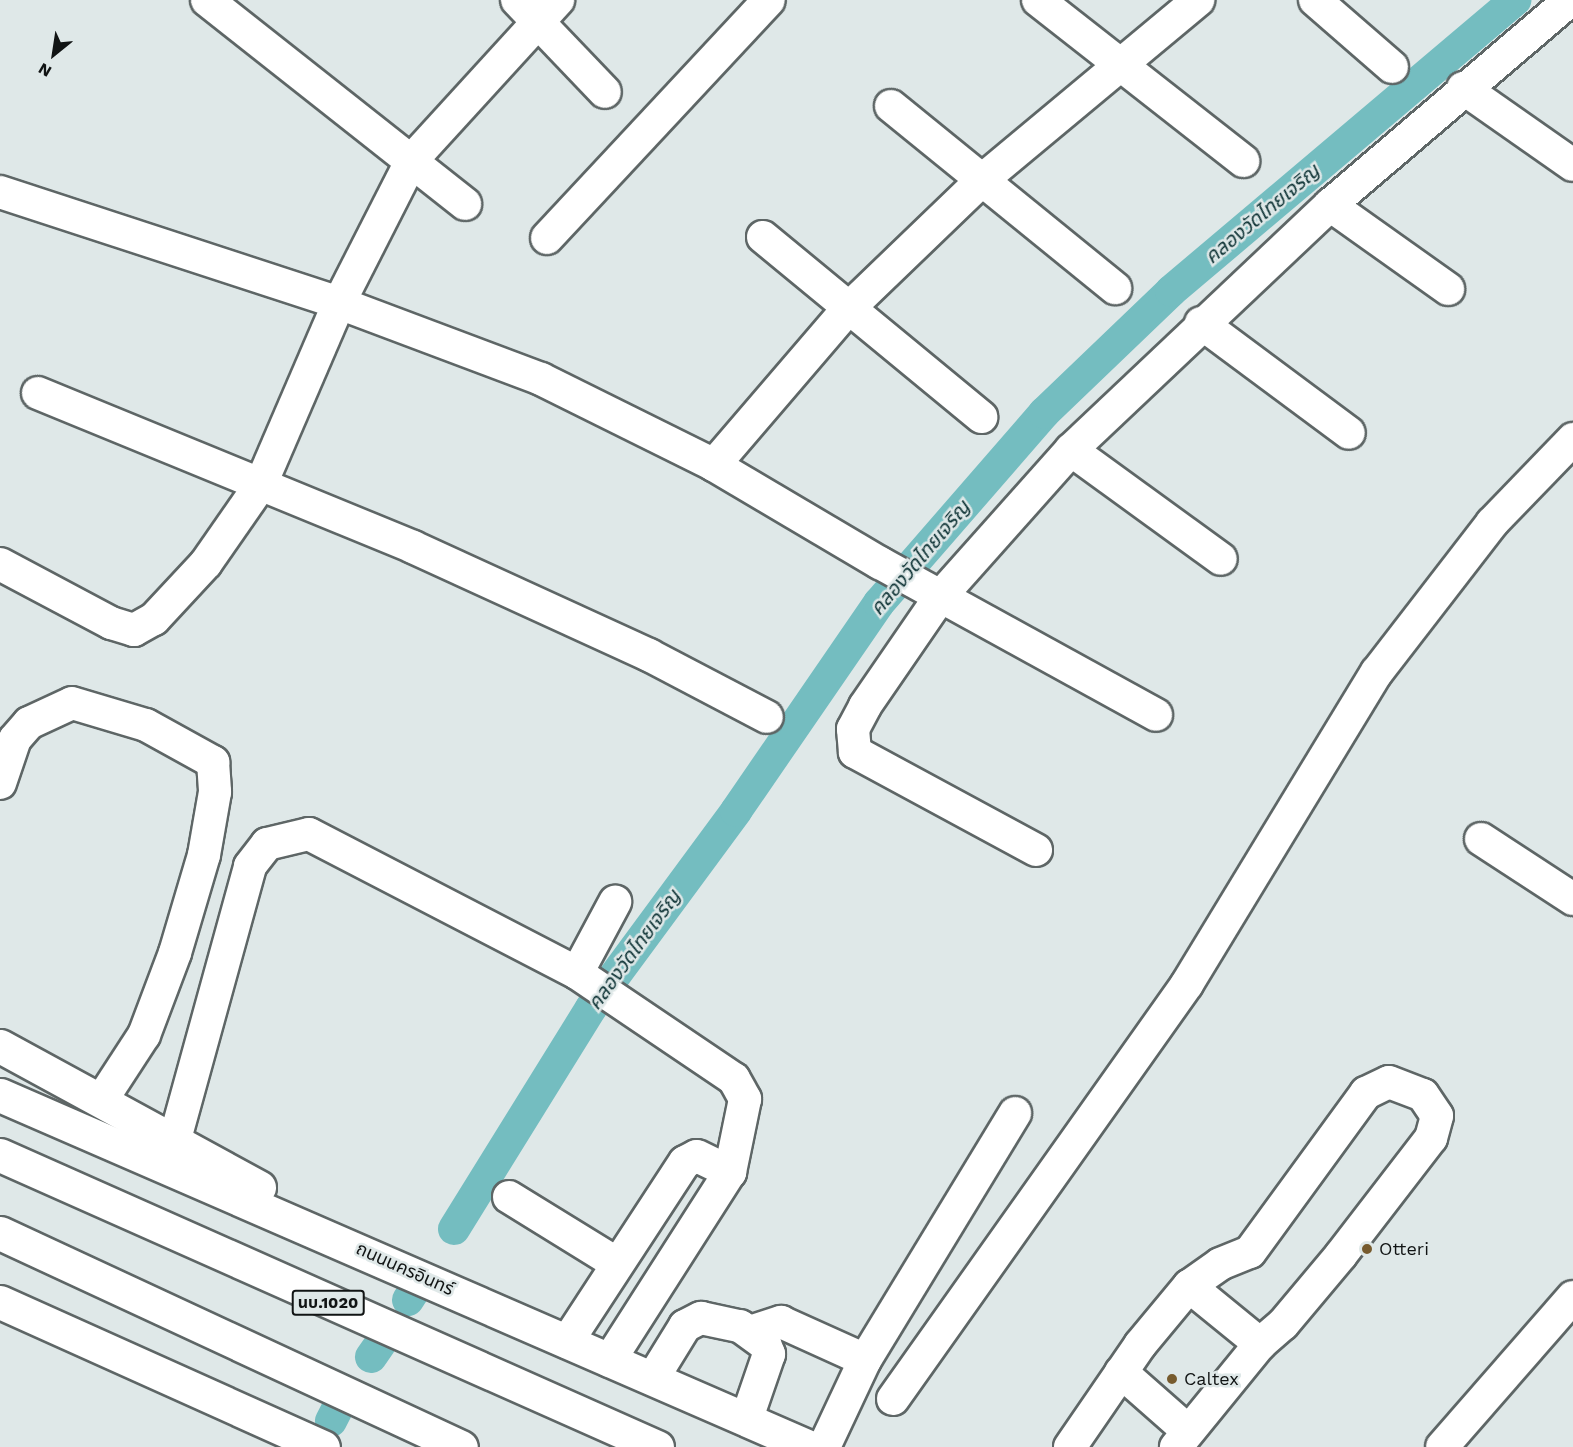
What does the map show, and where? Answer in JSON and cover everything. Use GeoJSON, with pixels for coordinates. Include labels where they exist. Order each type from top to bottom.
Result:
{"type":"FeatureCollection","features":[{"type":"Feature","properties":{"kind":"main road"},"geometry":{"type":"LineString","coordinates":[[0,1046],[103,1098],[390,1262]]}},
{"type":"Feature","properties":{"kind":"main road","name":"ถนนนครอินทร์"},"geometry":{"type":"LineString","coordinates":[[0,1095],[390,1262],[609,1361],[747,1418],[810,1447]]}},
{"type":"Feature","properties":{"kind":"main road","name":"นบ.1020"},"geometry":{"type":"LineString","coordinates":[[0,1155],[657,1447]]}},
{"type":"Feature","properties":{"kind":"main road"},"geometry":{"type":"LineString","coordinates":[[0,1233],[461,1447]]}},
{"type":"Feature","properties":{"kind":"main road"},"geometry":{"type":"LineString","coordinates":[[0,1302],[323,1447]]}},
{"type":"Feature","properties":{"kind":"street"},"geometry":{"type":"LineString","coordinates":[[207,0],[259,45],[412,160],[465,204]]}},
{"type":"Feature","properties":{"kind":"street"},"geometry":{"type":"LineString","coordinates":[[517,0],[549,11],[606,92]]}},
{"type":"Feature","properties":{"kind":"street"},"geometry":{"type":"LineString","coordinates":[[547,238],[769,0]]}},
{"type":"Feature","properties":{"kind":"street"},"geometry":{"type":"LineString","coordinates":[[1038,0],[1243,161]]}},
{"type":"Feature","properties":{"kind":"street"},"geometry":{"type":"LineString","coordinates":[[714,465],[848,310],[981,181],[1198,0]]}},
{"type":"Feature","properties":{"kind":"street"},"geometry":{"type":"LineString","coordinates":[[1315,0],[1392,67]]}},
{"type":"Feature","properties":{"kind":"street"},"geometry":{"type":"LineString","coordinates":[[1036,850],[855,752],[854,729],[865,706],[932,592],[1071,450],[1201,323],[1463,88],[1570,0]]}},
{"type":"Feature","properties":{"kind":"street"},"geometry":{"type":"LineString","coordinates":[[0,564],[111,623],[134,630],[154,619],[206,563],[261,484],[339,303],[412,160],[549,11]]}},
{"type":"Feature","properties":{"kind":"street"},"geometry":{"type":"LineString","coordinates":[[1463,88],[1573,165]]}},
{"type":"Feature","properties":{"kind":"street"},"geometry":{"type":"LineString","coordinates":[[891,106],[1115,288]]}},
{"type":"Feature","properties":{"kind":"street"},"geometry":{"type":"LineString","coordinates":[[0,192],[339,303],[541,379],[714,465],[880,563],[1156,715]]}},
{"type":"Feature","properties":{"kind":"street"},"geometry":{"type":"LineString","coordinates":[[1330,205],[1448,289]]}},
{"type":"Feature","properties":{"kind":"street"},"geometry":{"type":"LineString","coordinates":[[764,237],[848,310],[981,417]]}},
{"type":"Feature","properties":{"kind":"street"},"geometry":{"type":"LineString","coordinates":[[1201,323],[1349,434]]}},
{"type":"Feature","properties":{"kind":"street"},"geometry":{"type":"LineString","coordinates":[[38,393],[261,484],[649,655],[767,717]]}},
{"type":"Feature","properties":{"kind":"street"},"geometry":{"type":"LineString","coordinates":[[893,1399],[1186,984],[1377,672],[1492,523],[1573,439]]}},
{"type":"Feature","properties":{"kind":"street"},"geometry":{"type":"LineString","coordinates":[[1071,450],[1221,559]]}},
{"type":"Feature","properties":{"kind":"street"},"geometry":{"type":"LineString","coordinates":[[0,783],[22,731],[72,703],[146,725],[213,762],[214,792],[204,855],[175,953],[144,1035],[103,1098]]}},
{"type":"Feature","properties":{"kind":"street"},"geometry":{"type":"LineString","coordinates":[[175,1139],[250,866],[267,844],[309,834],[584,978],[734,1079],[745,1099],[730,1172],[609,1361]]}},
{"type":"Feature","properties":{"kind":"street"},"geometry":{"type":"LineString","coordinates":[[1481,839],[1573,899]]}},
{"type":"Feature","properties":{"kind":"street"},"geometry":{"type":"LineString","coordinates":[[584,978],[615,902]]}},
{"type":"Feature","properties":{"kind":"street"},"geometry":{"type":"LineString","coordinates":[[1070,1447],[1121,1372],[1189,1286],[1220,1264],[1250,1252],[1366,1093],[1389,1082],[1424,1095],[1437,1116],[1431,1138],[1334,1263],[1283,1324],[1260,1344],[1182,1439],[1121,1372]]}},
{"type":"Feature","properties":{"kind":"street"},"geometry":{"type":"LineString","coordinates":[[824,1447],[865,1360],[1015,1113]]}},
{"type":"Feature","properties":{"kind":"street"},"geometry":{"type":"LineString","coordinates":[[567,1342],[616,1263],[685,1162],[697,1155],[730,1172]]}},
{"type":"Feature","properties":{"kind":"street"},"geometry":{"type":"LineString","coordinates":[[509,1197],[616,1263]]}},
{"type":"Feature","properties":{"kind":"street"},"geometry":{"type":"LineString","coordinates":[[1189,1286],[1260,1344]]}},
{"type":"Feature","properties":{"kind":"street"},"geometry":{"type":"LineString","coordinates":[[1442,1447],[1573,1296]]}},
{"type":"Feature","properties":{"kind":"street"},"geometry":{"type":"LineString","coordinates":[[653,1378],[685,1326],[701,1318],[718,1319],[750,1332],[769,1354],[747,1418]]}},
{"type":"Feature","properties":{"kind":"street"},"geometry":{"type":"LineString","coordinates":[[750,1332],[781,1322],[865,1360]]}},
{"type":"Feature","properties":{"kind":"waterway","name":"คลองวัดไทยเจริญ"},"geometry":{"type":"LineString","coordinates":[[454,1229],[591,1008],[736,811],[879,603],[1044,413],[1171,291],[1515,0]]}},
{"type":"Feature","properties":{"kind":"waterway","name":"คลองวัดไทยเจริญ"},"geometry":{"type":"LineString","coordinates":[[408,1300],[417,1286]]}},
{"type":"Feature","properties":{"kind":"waterway","name":"คลองวัดไทยเจริญ"},"geometry":{"type":"LineString","coordinates":[[371,1357],[380,1344]]}},
{"type":"Feature","properties":{"kind":"waterway","name":"คลองวัดไทยเจริญ"},"geometry":{"type":"LineString","coordinates":[[331,1421],[337,1409]]}},
{"type":"Feature","properties":{"kind":"place","name":"Otteri"},"geometry":{"type":"Point","coordinates":[1367,1249]}},
{"type":"Feature","properties":{"kind":"place","name":"Caltex"},"geometry":{"type":"Point","coordinates":[1172,1379]}}]}
